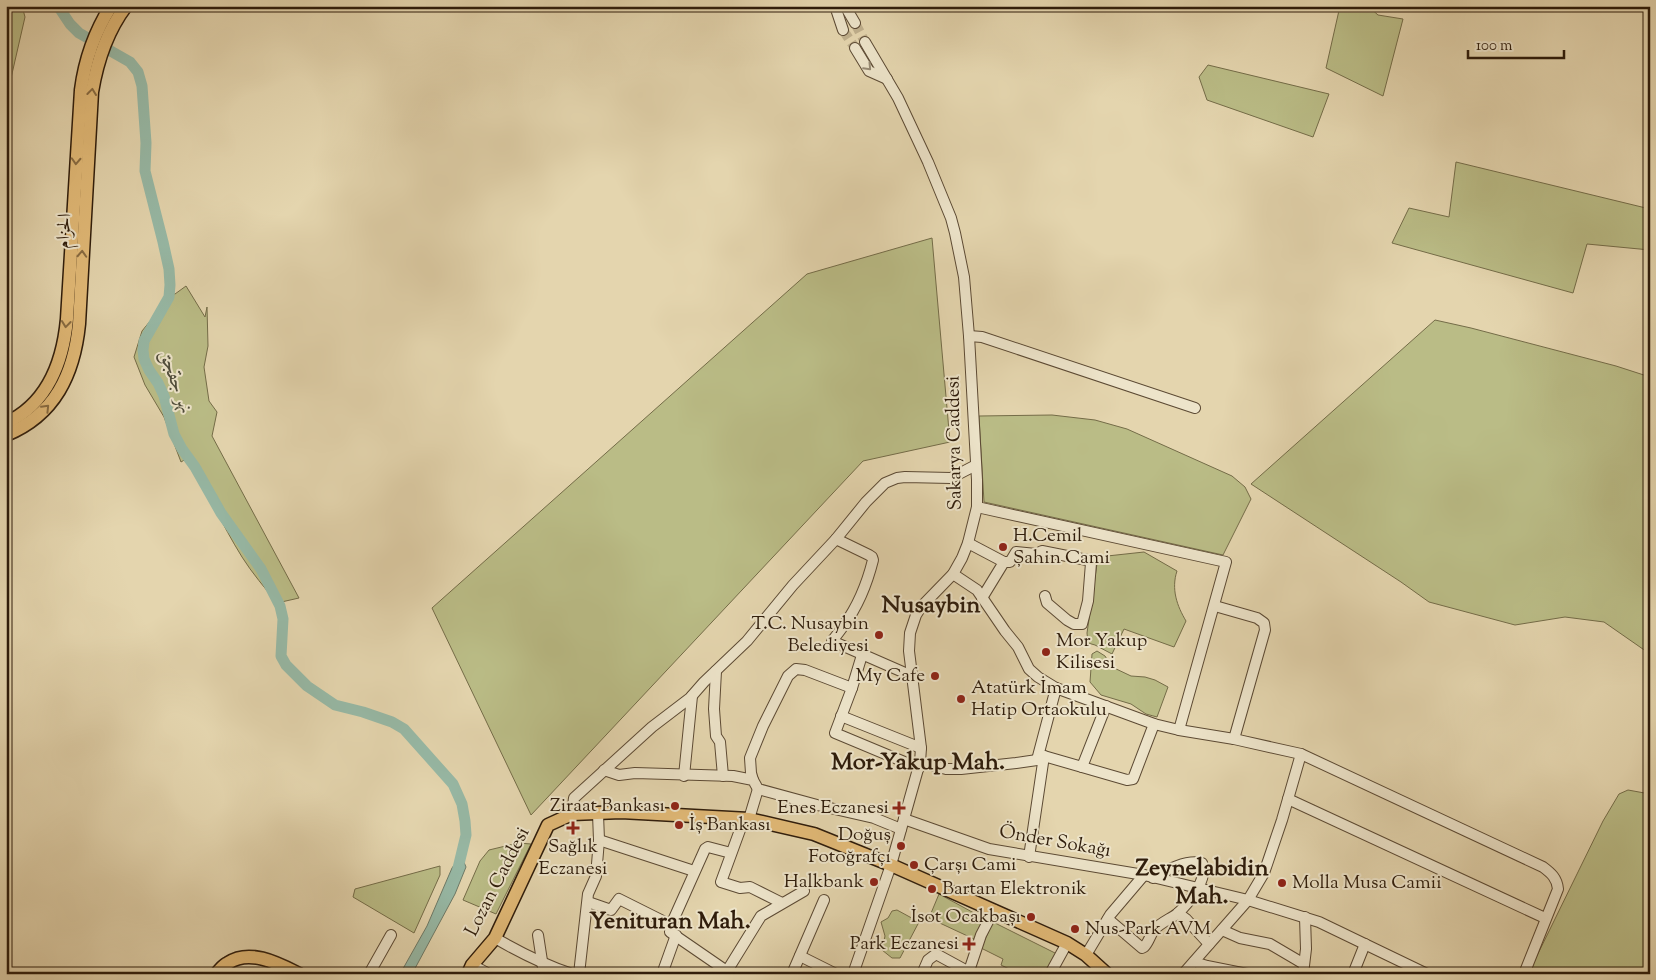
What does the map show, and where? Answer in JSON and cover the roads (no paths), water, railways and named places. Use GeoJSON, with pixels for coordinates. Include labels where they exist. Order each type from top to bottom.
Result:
{"type":"FeatureCollection","features":[{"type":"Feature","properties":{"kind":"main road","name":"الحزام"},"geometry":{"type":"LineString","coordinates":[[6,423],[19,416],[40,396],[54,374],[62,349],[67,319],[79,105],[110,6]]}},
{"type":"Feature","properties":{"kind":"main road","name":"الحزام"},"geometry":{"type":"LineString","coordinates":[[101,37],[115,23],[126,6]]}},
{"type":"Feature","properties":{"kind":"main road","name":"الحزام"},"geometry":{"type":"LineString","coordinates":[[6,435],[24,426],[49,405],[65,382],[74,357],[78,324],[92,63]]}},
{"type":"Feature","properties":{"kind":"main road","name":"Lozan Caddesi"},"geometry":{"type":"LineString","coordinates":[[470,970],[495,938],[548,825],[572,814],[621,812],[747,819],[814,834],[891,865],[1067,943],[1086,955],[1107,974]]}},
{"type":"Feature","properties":{"kind":"main road"},"geometry":{"type":"LineString","coordinates":[[216,974],[228,962],[247,957],[271,960],[299,974]]}},
{"type":"Feature","properties":{"kind":"street"},"geometry":{"type":"LineString","coordinates":[[835,6],[843,30]]}},
{"type":"Feature","properties":{"kind":"street"},"geometry":{"type":"LineString","coordinates":[[845,6],[855,23]]}},
{"type":"Feature","properties":{"kind":"street","name":"Sakarya Caddesi"},"geometry":{"type":"LineString","coordinates":[[853,974],[891,865],[919,765],[920,748],[909,645],[916,615],[923,604],[953,574],[968,543],[976,507],[976,465],[969,336],[964,277],[959,250],[950,218],[920,146],[887,79],[866,42]]}},
{"type":"Feature","properties":{"kind":"street"},"geometry":{"type":"LineString","coordinates":[[855,48],[869,71],[887,79]]}},
{"type":"Feature","properties":{"kind":"street"},"geometry":{"type":"LineString","coordinates":[[969,336],[982,337],[1195,408]]}},
{"type":"Feature","properties":{"kind":"street"},"geometry":{"type":"LineString","coordinates":[[572,814],[574,798],[652,727],[692,696],[747,641],[878,490],[891,480],[905,477],[951,478],[976,465]]}},
{"type":"Feature","properties":{"kind":"street"},"geometry":{"type":"LineString","coordinates":[[976,507],[1226,562],[1179,730]]}},
{"type":"Feature","properties":{"kind":"street"},"geometry":{"type":"LineString","coordinates":[[836,539],[872,557],[868,580],[861,596],[844,626],[832,641],[912,676]]}},
{"type":"Feature","properties":{"kind":"street"},"geometry":{"type":"LineString","coordinates":[[968,543],[1004,562],[1010,562],[1016,552],[1036,554],[1042,551],[1087,560],[1091,563],[1088,601],[1082,624],[1074,624],[1067,620],[1047,603],[1045,596]]}},
{"type":"Feature","properties":{"kind":"street"},"geometry":{"type":"LineString","coordinates":[[982,598],[1004,562]]}},
{"type":"Feature","properties":{"kind":"street"},"geometry":{"type":"LineString","coordinates":[[953,574],[977,590],[1018,647],[1029,669],[1056,688],[1154,724],[1301,754],[1543,867],[1553,875],[1558,889],[1524,974]]}},
{"type":"Feature","properties":{"kind":"street"},"geometry":{"type":"LineString","coordinates":[[1215,606],[1257,618],[1264,623],[1265,630],[1234,739]]}},
{"type":"Feature","properties":{"kind":"street"},"geometry":{"type":"LineString","coordinates":[[862,655],[835,733],[919,765],[961,769],[1040,758],[1133,780],[1154,724]]}},
{"type":"Feature","properties":{"kind":"street"},"geometry":{"type":"LineString","coordinates":[[782,903],[750,888],[740,888],[721,882],[731,853],[747,819],[756,784],[750,773],[750,758],[763,726],[788,676],[796,669],[805,670],[852,688]]}},
{"type":"Feature","properties":{"kind":"street"},"geometry":{"type":"LineString","coordinates":[[716,671],[714,709],[716,736],[720,742],[723,776]]}},
{"type":"Feature","properties":{"kind":"street"},"geometry":{"type":"LineString","coordinates":[[1029,857],[1040,758],[1056,688]]}},
{"type":"Feature","properties":{"kind":"street"},"geometry":{"type":"LineString","coordinates":[[684,776],[692,696]]}},
{"type":"Feature","properties":{"kind":"street"},"geometry":{"type":"LineString","coordinates":[[1082,767],[1106,706]]}},
{"type":"Feature","properties":{"kind":"street"},"geometry":{"type":"LineString","coordinates":[[842,716],[920,748]]}},
{"type":"Feature","properties":{"kind":"street"},"geometry":{"type":"LineString","coordinates":[[1183,974],[1248,900],[1264,873],[1301,754]]}},
{"type":"Feature","properties":{"kind":"street","name":"Önder Sokağı"},"geometry":{"type":"LineString","coordinates":[[604,770],[619,774],[723,776],[756,784],[817,805],[902,824],[989,849],[1149,876],[1248,900],[1319,922],[1427,974]]}},
{"type":"Feature","properties":{"kind":"street"},"geometry":{"type":"LineString","coordinates":[[1288,799],[1545,918]]}},
{"type":"Feature","properties":{"kind":"street"},"geometry":{"type":"LineString","coordinates":[[579,974],[588,894],[596,876],[599,840],[598,814]]}},
{"type":"Feature","properties":{"kind":"street"},"geometry":{"type":"LineString","coordinates":[[599,840],[694,871]]}},
{"type":"Feature","properties":{"kind":"street"},"geometry":{"type":"LineString","coordinates":[[731,853],[708,847],[704,849],[671,925],[670,932],[729,972],[761,916],[804,891]]}},
{"type":"Feature","properties":{"kind":"street"},"geometry":{"type":"LineString","coordinates":[[1086,955],[1108,919],[1149,876],[1169,868],[1202,863],[1204,867],[1199,888],[1178,913],[1154,931],[1148,944],[1142,948],[1108,919]]}},
{"type":"Feature","properties":{"kind":"street"},"geometry":{"type":"LineString","coordinates":[[588,902],[611,910],[619,899],[671,925]]}},
{"type":"Feature","properties":{"kind":"street"},"geometry":{"type":"LineString","coordinates":[[792,974],[824,900]]}},
{"type":"Feature","properties":{"kind":"street"},"geometry":{"type":"LineString","coordinates":[[922,974],[928,960],[936,954],[969,973],[981,935],[994,910]]}},
{"type":"Feature","properties":{"kind":"street"},"geometry":{"type":"LineString","coordinates":[[1178,913],[1209,944]]}},
{"type":"Feature","properties":{"kind":"street"},"geometry":{"type":"LineString","coordinates":[[1304,969],[1306,948],[1305,917]]}},
{"type":"Feature","properties":{"kind":"street"},"geometry":{"type":"LineString","coordinates":[[1222,930],[1240,938],[1270,944],[1304,969]]}},
{"type":"Feature","properties":{"kind":"street"},"geometry":{"type":"LineString","coordinates":[[369,974],[391,935]]}},
{"type":"Feature","properties":{"kind":"street"},"geometry":{"type":"LineString","coordinates":[[538,935],[544,974]]}},
{"type":"Feature","properties":{"kind":"street"},"geometry":{"type":"LineString","coordinates":[[662,974],[676,935]]}},
{"type":"Feature","properties":{"kind":"street"},"geometry":{"type":"LineString","coordinates":[[495,938],[515,950],[572,974]]}},
{"type":"Feature","properties":{"kind":"street"},"geometry":{"type":"LineString","coordinates":[[1050,974],[1067,943]]}},
{"type":"Feature","properties":{"kind":"street"},"geometry":{"type":"LineString","coordinates":[[1352,974],[1365,944]]}},
{"type":"Feature","properties":{"kind":"street"},"geometry":{"type":"LineString","coordinates":[[800,956],[836,974]]}},
{"type":"Feature","properties":{"kind":"street"},"geometry":{"type":"LineString","coordinates":[[1194,962],[1248,974]]}},
{"type":"Feature","properties":{"kind":"street"},"geometry":{"type":"LineString","coordinates":[[470,970],[489,974]]}},
{"type":"Feature","properties":{"kind":"waterway","name":"نهر جقجق"},"geometry":{"type":"LineString","coordinates":[[58,6],[70,24],[79,33],[130,62],[138,72],[142,86],[146,143],[145,171],[169,269],[170,285],[169,297],[144,341],[143,350],[144,359],[149,370],[164,396],[174,434],[221,513],[261,569],[280,606],[283,619],[281,656],[286,665],[307,686],[335,705],[392,722],[404,729],[453,784],[462,804],[466,835],[458,868]]}},
{"type":"Feature","properties":{"kind":"tunnel"},"geometry":{"type":"LineString","coordinates":[[855,23],[865,42]]}},
{"type":"Feature","properties":{"kind":"tunnel"},"geometry":{"type":"LineString","coordinates":[[843,30],[855,48]]}},
{"type":"Feature","properties":{"kind":"place","name":"H.Cemil Şahin Cami"},"geometry":{"type":"Point","coordinates":[1003,547]}},
{"type":"Feature","properties":{"kind":"place","name":"T.C. Nusaybin Belediyesi"},"geometry":{"type":"Point","coordinates":[879,635]}},
{"type":"Feature","properties":{"kind":"place","name":"Mor Yakup Kilisesi"},"geometry":{"type":"Point","coordinates":[1046,652]}},
{"type":"Feature","properties":{"kind":"place","name":"My Cafe"},"geometry":{"type":"Point","coordinates":[935,676]}},
{"type":"Feature","properties":{"kind":"place","name":"Atatürk İmam Hatip Ortaokulu"},"geometry":{"type":"Point","coordinates":[961,699]}},
{"type":"Feature","properties":{"kind":"place","name":"Ziraat Bankası"},"geometry":{"type":"Point","coordinates":[675,806]}},
{"type":"Feature","properties":{"kind":"place","name":"Enes Eczanesi"},"geometry":{"type":"Point","coordinates":[899,808]}},
{"type":"Feature","properties":{"kind":"place","name":"İş Bankası"},"geometry":{"type":"Point","coordinates":[679,825]}},
{"type":"Feature","properties":{"kind":"place","name":"Sağlık Eczanesi"},"geometry":{"type":"Point","coordinates":[573,828]}},
{"type":"Feature","properties":{"kind":"place","name":"Doğuş Fotoğrafçı"},"geometry":{"type":"Point","coordinates":[901,846]}},
{"type":"Feature","properties":{"kind":"place","name":"Çarşı Cami"},"geometry":{"type":"Point","coordinates":[914,865]}},
{"type":"Feature","properties":{"kind":"place","name":"Halkbank"},"geometry":{"type":"Point","coordinates":[874,882]}},
{"type":"Feature","properties":{"kind":"place","name":"Molla Musa Camii"},"geometry":{"type":"Point","coordinates":[1282,883]}},
{"type":"Feature","properties":{"kind":"place","name":"Bartan Elektronik"},"geometry":{"type":"Point","coordinates":[932,889]}},
{"type":"Feature","properties":{"kind":"place","name":"İsot Ocakbaşı"},"geometry":{"type":"Point","coordinates":[1031,917]}},
{"type":"Feature","properties":{"kind":"place","name":"Nus-Park AVM"},"geometry":{"type":"Point","coordinates":[1075,929]}},
{"type":"Feature","properties":{"kind":"place","name":"Park Eczanesi"},"geometry":{"type":"Point","coordinates":[969,944]}},
{"type":"Feature","properties":{"kind":"district","name":"Nusaybin"},"geometry":{"type":"Point","coordinates":[931,606]}},
{"type":"Feature","properties":{"kind":"district","name":"Mor-Yakup Mah."},"geometry":{"type":"Point","coordinates":[918,763]}},
{"type":"Feature","properties":{"kind":"district","name":"Zeynelabidin Mah."},"geometry":{"type":"Point","coordinates":[1202,883]}},
{"type":"Feature","properties":{"kind":"district","name":"Yenituran Mah."},"geometry":{"type":"Point","coordinates":[670,922]}}]}
